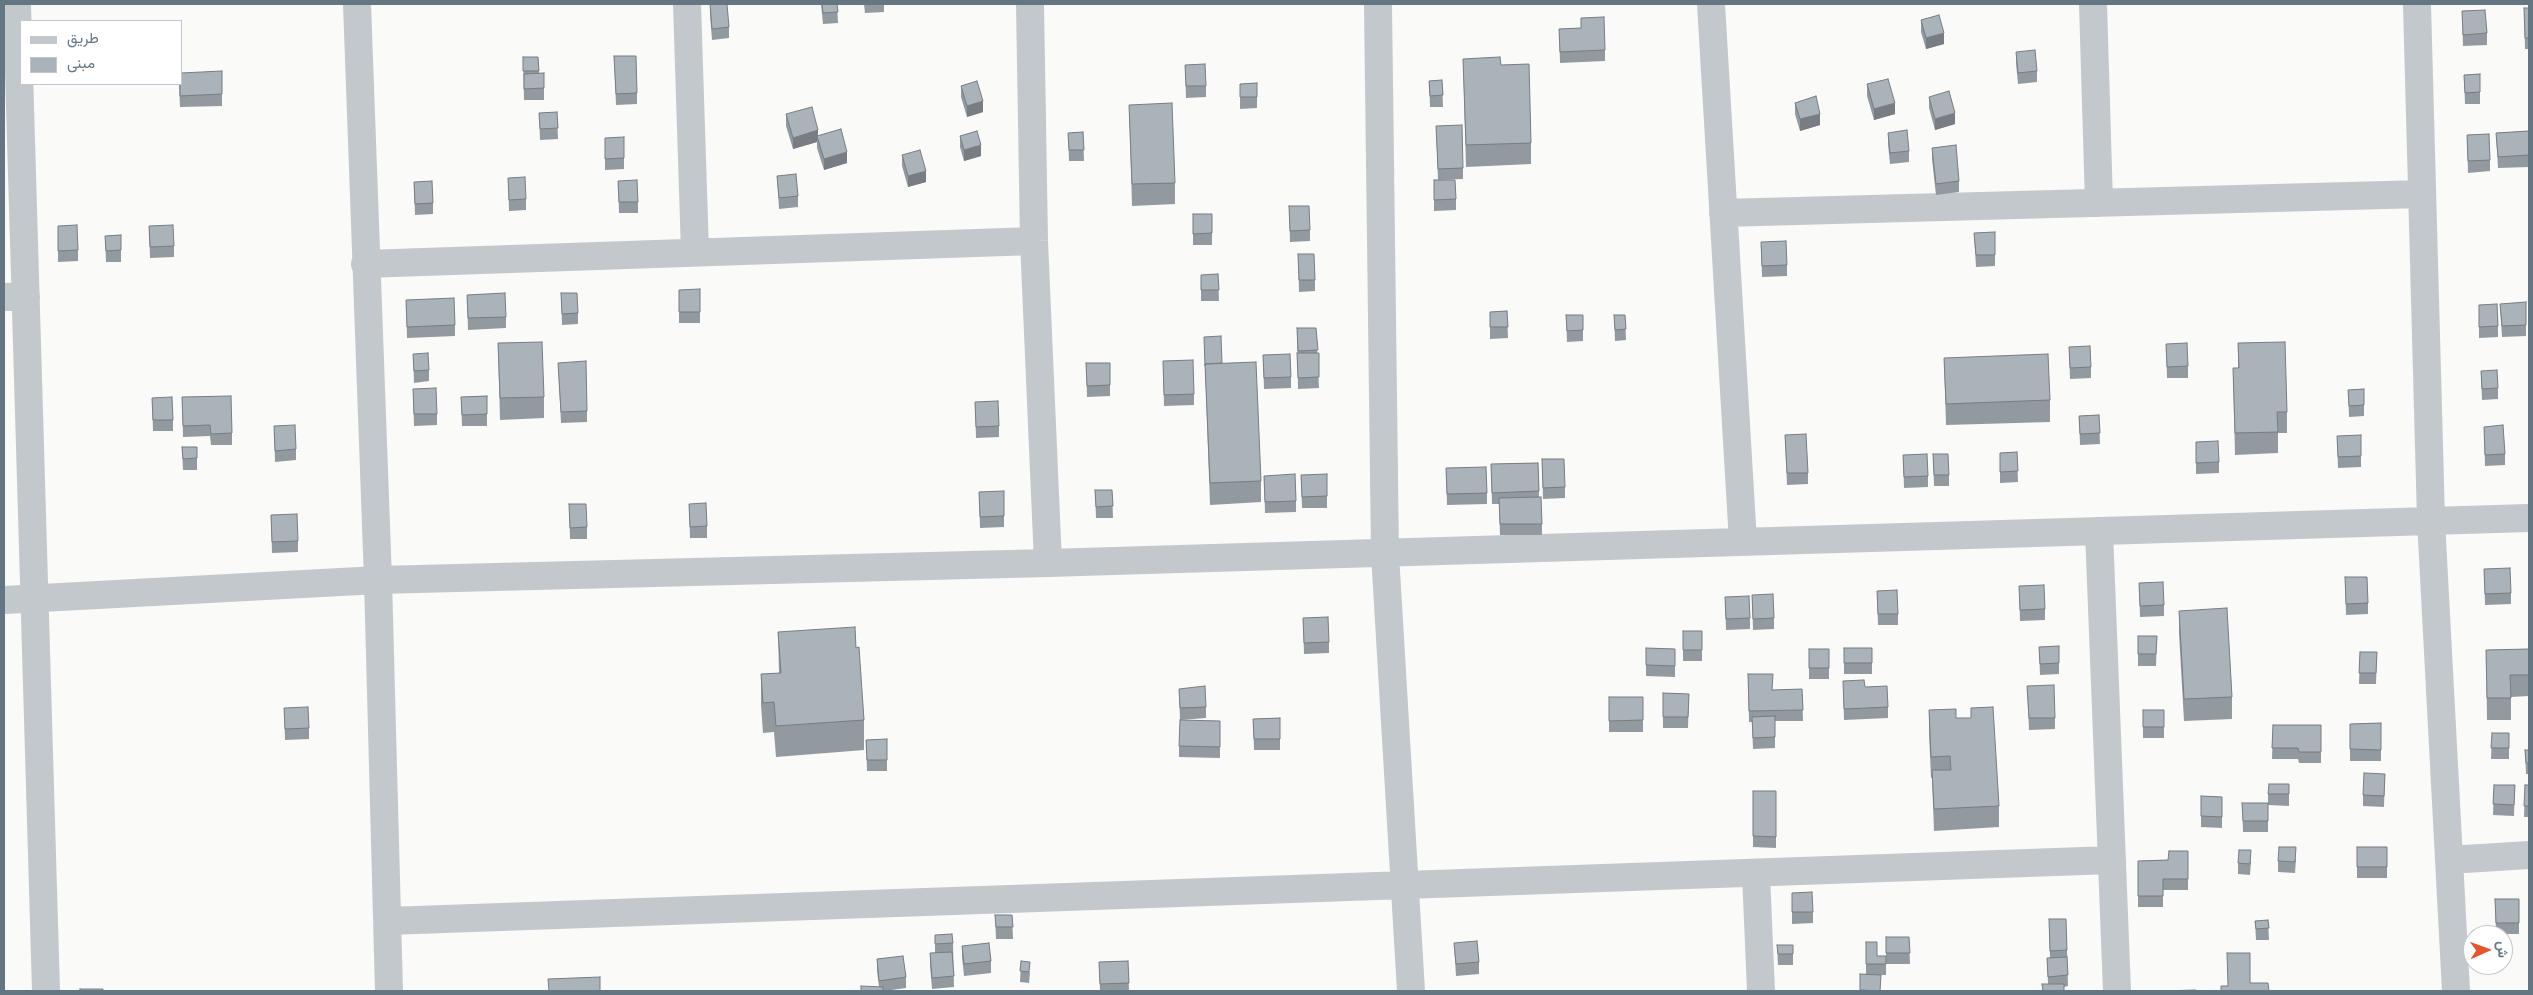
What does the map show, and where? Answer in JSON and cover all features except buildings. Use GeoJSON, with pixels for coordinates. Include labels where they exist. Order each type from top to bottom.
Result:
{"type":"FeatureCollection","features":[{"type":"Feature","properties":{"kind":"street"},"geometry":{"type":"LineString","coordinates":[[17,4],[15,297],[36,598],[46,991]]}},
{"type":"Feature","properties":{"kind":"street"},"geometry":{"type":"LineString","coordinates":[[357,4],[378,580],[389,991]]}},
{"type":"Feature","properties":{"kind":"street"},"geometry":{"type":"LineString","coordinates":[[686,4],[695,252]]}},
{"type":"Feature","properties":{"kind":"street"},"geometry":{"type":"LineString","coordinates":[[1030,4],[1034,241],[1048,563]]}},
{"type":"Feature","properties":{"kind":"street"},"geometry":{"type":"LineString","coordinates":[[1378,4],[1385,554],[1411,991]]}},
{"type":"Feature","properties":{"kind":"street"},"geometry":{"type":"LineString","coordinates":[[1711,4],[1743,542]]}},
{"type":"Feature","properties":{"kind":"street"},"geometry":{"type":"LineString","coordinates":[[2094,4],[2099,203]]}},
{"type":"Feature","properties":{"kind":"street"},"geometry":{"type":"LineString","coordinates":[[2417,4],[2431,520],[2456,991]]}},
{"type":"Feature","properties":{"kind":"street"},"geometry":{"type":"LineString","coordinates":[[1723,213],[2422,194]]}},
{"type":"Feature","properties":{"kind":"street"},"geometry":{"type":"LineString","coordinates":[[365,264],[1034,241]]}},
{"type":"Feature","properties":{"kind":"street"},"geometry":{"type":"LineString","coordinates":[[4,600],[378,580],[1385,554],[2529,518]]}},
{"type":"Feature","properties":{"kind":"street"},"geometry":{"type":"LineString","coordinates":[[2099,531],[2117,991]]}},
{"type":"Feature","properties":{"kind":"street"},"geometry":{"type":"LineString","coordinates":[[2449,860],[2529,855]]}},
{"type":"Feature","properties":{"kind":"street"},"geometry":{"type":"LineString","coordinates":[[388,921],[2112,860]]}},
{"type":"Feature","properties":{"kind":"street"},"geometry":{"type":"LineString","coordinates":[[1756,874],[1761,991]]}}]}
